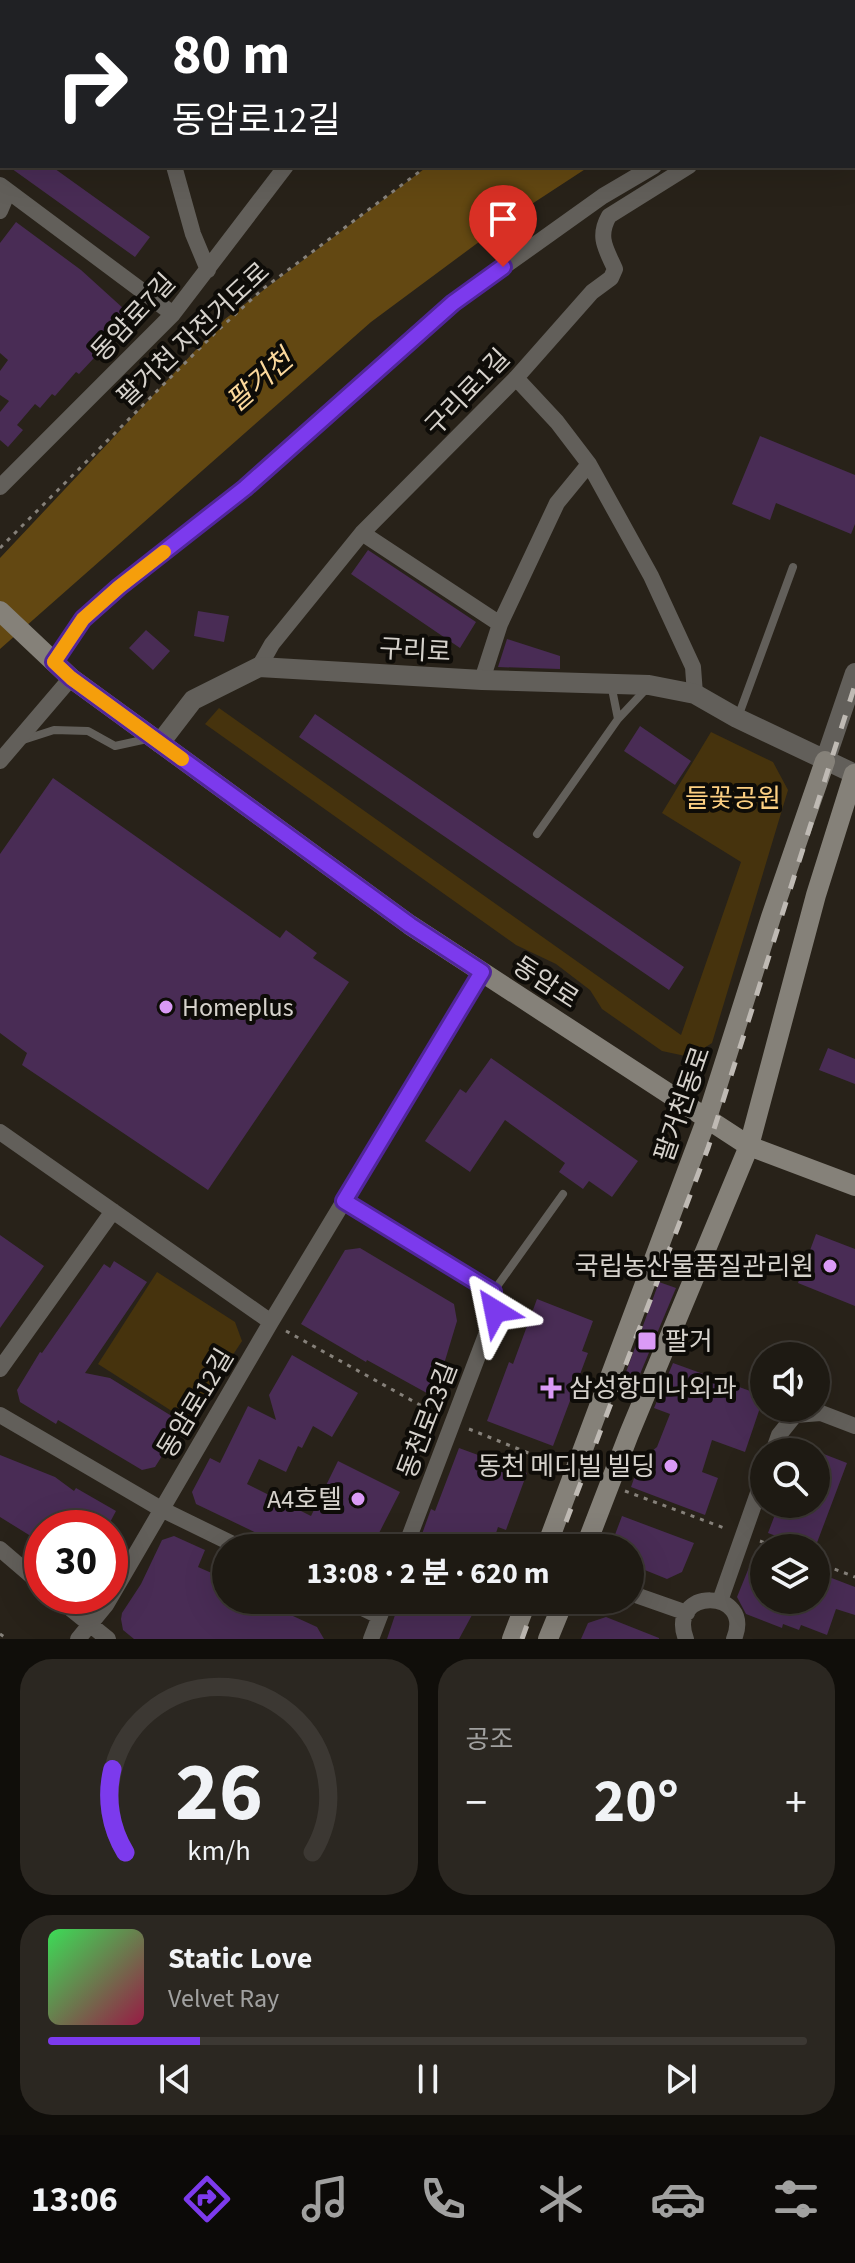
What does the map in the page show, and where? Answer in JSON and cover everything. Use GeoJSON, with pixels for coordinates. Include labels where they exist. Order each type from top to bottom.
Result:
{"type":"FeatureCollection","features":[{"type":"Feature","properties":{"kind":"main road","name":"동암로"},"geometry":{"type":"LineString","coordinates":[[0,611],[71,678],[410,925],[749,1146],[855,1186]]}},
{"type":"Feature","properties":{"kind":"main road","name":"팔거천동로"},"geometry":{"type":"LineString","coordinates":[[551,1534],[707,1118],[825,761]]}},
{"type":"Feature","properties":{"kind":"main road"},"geometry":{"type":"LineString","coordinates":[[590,1534],[749,1146],[816,895],[855,772]]}},
{"type":"Feature","properties":{"kind":"main road"},"geometry":{"type":"LineString","coordinates":[[512,1639],[522,1614]]}},
{"type":"Feature","properties":{"kind":"main road"},"geometry":{"type":"LineString","coordinates":[[548,1639],[558,1614]]}},
{"type":"Feature","properties":{"kind":"street"},"geometry":{"type":"LineString","coordinates":[[175,168],[193,234],[208,270]]}},
{"type":"Feature","properties":{"kind":"street","name":"동암로7길"},"geometry":{"type":"LineString","coordinates":[[0,487],[173,314],[284,168]]}},
{"type":"Feature","properties":{"kind":"street"},"geometry":{"type":"LineString","coordinates":[[54,662],[83,619],[107,597],[245,488],[453,303],[603,196],[651,168]]}},
{"type":"Feature","properties":{"kind":"street","name":"구리로1길"},"geometry":{"type":"LineString","coordinates":[[259,667],[272,644],[362,533],[516,378],[592,292],[611,278],[615,269],[602,235],[603,225],[609,216],[686,168]]}},
{"type":"Feature","properties":{"kind":"street"},"geometry":{"type":"LineString","coordinates":[[0,211],[4,189],[173,314]]}},
{"type":"Feature","properties":{"kind":"street"},"geometry":{"type":"LineString","coordinates":[[516,378],[557,422],[589,464],[651,576],[693,667],[695,694]]}},
{"type":"Feature","properties":{"kind":"street"},"geometry":{"type":"LineString","coordinates":[[482,680],[500,624],[557,503],[589,464]]}},
{"type":"Feature","properties":{"kind":"street"},"geometry":{"type":"LineString","coordinates":[[362,533],[500,624]]}},
{"type":"Feature","properties":{"kind":"street","name":"구리로"},"geometry":{"type":"LineString","coordinates":[[156,740],[193,700],[259,667],[482,680],[649,685],[695,694],[825,761],[855,772]]}},
{"type":"Feature","properties":{"kind":"street","name":"팔거천동로"},"geometry":{"type":"LineString","coordinates":[[825,761],[855,673]]}},
{"type":"Feature","properties":{"kind":"street"},"geometry":{"type":"LineString","coordinates":[[0,761],[71,678]]}},
{"type":"Feature","properties":{"kind":"street","name":"동암로12길"},"geometry":{"type":"LineString","coordinates":[[78,1639],[106,1605],[271,1322],[482,972]]}},
{"type":"Feature","properties":{"kind":"street"},"geometry":{"type":"LineString","coordinates":[[0,1132],[271,1322]]}},
{"type":"Feature","properties":{"kind":"street"},"geometry":{"type":"LineString","coordinates":[[344,1201],[493,1292]]}},
{"type":"Feature","properties":{"kind":"street"},"geometry":{"type":"LineString","coordinates":[[0,1369],[113,1211]]}},
{"type":"Feature","properties":{"kind":"street","name":"동천로23길"},"geometry":{"type":"LineString","coordinates":[[410,1534],[495,1311],[493,1292]]}},
{"type":"Feature","properties":{"kind":"street"},"geometry":{"type":"LineString","coordinates":[[778,1438],[795,1415],[821,1413],[855,1426]]}},
{"type":"Feature","properties":{"kind":"street"},"geometry":{"type":"LineString","coordinates":[[0,1415],[161,1509],[212,1534]]}},
{"type":"Feature","properties":{"kind":"street"},"geometry":{"type":"LineString","coordinates":[[720,1601],[750,1513]]}},
{"type":"Feature","properties":{"kind":"street"},"geometry":{"type":"LineString","coordinates":[[0,1549],[24,1570]]}},
{"type":"Feature","properties":{"kind":"street"},"geometry":{"type":"LineString","coordinates":[[644,1598],[687,1613]]}},
{"type":"Feature","properties":{"kind":"street"},"geometry":{"type":"LineString","coordinates":[[686,1639],[683,1628],[687,1613],[697,1602],[712,1600],[726,1604],[735,1615],[739,1638]]}},
{"type":"Feature","properties":{"kind":"street"},"geometry":{"type":"LineString","coordinates":[[76,1614],[108,1639]]}},
{"type":"Feature","properties":{"kind":"street"},"geometry":{"type":"LineString","coordinates":[[371,1639],[379,1616],[375,1614]]}},
{"type":"Feature","properties":{"kind":"lane"},"geometry":{"type":"LineString","coordinates":[[737,718],[793,567]]}},
{"type":"Feature","properties":{"kind":"lane"},"geometry":{"type":"LineString","coordinates":[[611,684],[618,719]]}},
{"type":"Feature","properties":{"kind":"lane"},"geometry":{"type":"LineString","coordinates":[[537,834],[618,719],[649,685]]}},
{"type":"Feature","properties":{"kind":"lane"},"geometry":{"type":"LineString","coordinates":[[19,742],[54,730],[88,731],[115,746],[156,740]]}},
{"type":"Feature","properties":{"kind":"lane"},"geometry":{"type":"LineString","coordinates":[[493,1292],[563,1194]]}},
{"type":"Feature","properties":{"kind":"path","name":"팔거천 자전거도로"},"geometry":{"type":"LineString","coordinates":[[0,548],[264,288],[424,168]]}},
{"type":"Feature","properties":{"kind":"path"},"geometry":{"type":"LineString","coordinates":[[271,1322],[452,1423],[575,1472]]}},
{"type":"Feature","properties":{"kind":"path"},"geometry":{"type":"LineString","coordinates":[[609,1485],[742,1534]]}},
{"type":"Feature","properties":{"kind":"path"},"geometry":{"type":"LineString","coordinates":[[830,1567],[855,1577]]}},
{"type":"Feature","properties":{"kind":"path"},"geometry":{"type":"LineString","coordinates":[[0,1634],[7,1639]]}},
{"type":"Feature","properties":{"kind":"green space","name":"들꽃공원"},"geometry":{"type":"Polygon","coordinates":[[[219,708],[681,1035],[741,862],[662,813],[711,732],[773,762],[788,790],[712,1043],[690,1057],[662,1051],[602,1009],[590,990],[556,964],[516,945],[205,724],[219,708]]]}},
{"type":"Feature","properties":{"kind":"green space"},"geometry":{"type":"Polygon","coordinates":[[[157,1272],[235,1322],[242,1341],[189,1422],[98,1364],[157,1272]]]}},
{"type":"Feature","properties":{"kind":"water","name":"팔거천"},"geometry":{"type":"Polygon","coordinates":[[[425,168],[587,168],[518,213],[371,322],[0,649],[0,558],[225,319],[425,168]]]}},
{"type":"Feature","properties":{"kind":"building"},"geometry":{"type":"Polygon","coordinates":[[[11,168],[54,168],[150,237],[135,257],[11,168]]]}},
{"type":"Feature","properties":{"kind":"building"},"geometry":{"type":"Polygon","coordinates":[[[16,222],[81,270],[124,309],[125,328],[79,374],[76,372],[55,396],[52,394],[40,408],[35,404],[17,425],[23,430],[8,447],[0,440],[0,412],[9,401],[0,395],[0,371],[8,360],[0,353],[0,243],[16,222]]]}},
{"type":"Feature","properties":{"kind":"building"},"geometry":{"type":"Polygon","coordinates":[[[760,436],[855,475],[855,524],[851,534],[776,503],[770,520],[732,504],[760,436]]]}},
{"type":"Feature","properties":{"kind":"building"},"geometry":{"type":"Polygon","coordinates":[[[368,550],[476,622],[460,648],[351,574],[368,550]]]}},
{"type":"Feature","properties":{"kind":"building"},"geometry":{"type":"Polygon","coordinates":[[[198,611],[229,616],[224,642],[194,636],[198,611]]]}},
{"type":"Feature","properties":{"kind":"building"},"geometry":{"type":"Polygon","coordinates":[[[146,630],[170,651],[153,670],[129,648],[146,630]]]}},
{"type":"Feature","properties":{"kind":"building"},"geometry":{"type":"Polygon","coordinates":[[[507,639],[560,656],[560,669],[498,667],[507,639]]]}},
{"type":"Feature","properties":{"kind":"building"},"geometry":{"type":"Polygon","coordinates":[[[315,714],[684,967],[669,990],[299,737],[315,714]]]}},
{"type":"Feature","properties":{"kind":"building"},"geometry":{"type":"Polygon","coordinates":[[[640,726],[691,761],[675,785],[624,751],[640,726]]]}},
{"type":"Feature","properties":{"kind":"building","name":"Homeplus"},"geometry":{"type":"Polygon","coordinates":[[[53,778],[280,938],[286,930],[317,953],[313,958],[349,982],[208,1190],[22,1065],[27,1053],[0,1033],[0,854],[53,778]]]}},
{"type":"Feature","properties":{"kind":"building"},"geometry":{"type":"Polygon","coordinates":[[[828,1048],[855,1059],[855,1084],[819,1070],[828,1048]]]}},
{"type":"Feature","properties":{"kind":"building"},"geometry":{"type":"Polygon","coordinates":[[[491,1058],[638,1161],[612,1197],[589,1181],[583,1189],[559,1172],[565,1163],[505,1120],[470,1172],[425,1141],[460,1089],[466,1093],[491,1058]]]}},
{"type":"Feature","properties":{"kind":"building","name":"국립농산물품질관리원"},"geometry":{"type":"Polygon","coordinates":[[[816,1234],[855,1249],[855,1306],[798,1283],[816,1234]]]}},
{"type":"Feature","properties":{"kind":"building"},"geometry":{"type":"Polygon","coordinates":[[[0,1235],[44,1266],[0,1328],[0,1235]]]}},
{"type":"Feature","properties":{"kind":"building"},"geometry":{"type":"Polygon","coordinates":[[[360,1248],[454,1304],[457,1321],[434,1397],[301,1324],[345,1250],[360,1248]]]}},
{"type":"Feature","properties":{"kind":"building"},"geometry":{"type":"Polygon","coordinates":[[[114,1261],[147,1282],[85,1373],[110,1378],[183,1423],[155,1467],[142,1470],[58,1420],[56,1424],[20,1402],[17,1390],[40,1352],[104,1264],[110,1268],[114,1261]]]}},
{"type":"Feature","properties":{"kind":"building"},"geometry":{"type":"Polygon","coordinates":[[[659,1282],[676,1288],[630,1398],[618,1394],[659,1282]]]}},
{"type":"Feature","properties":{"kind":"building"},"geometry":{"type":"Polygon","coordinates":[[[537,1299],[593,1321],[582,1351],[588,1353],[553,1446],[487,1421],[509,1362],[513,1364],[537,1299]]]}},
{"type":"Feature","properties":{"kind":"building"},"geometry":{"type":"Polygon","coordinates":[[[292,1355],[358,1393],[332,1437],[313,1426],[302,1448],[298,1446],[286,1472],[259,1459],[247,1484],[311,1516],[338,1461],[400,1492],[379,1534],[259,1534],[196,1504],[192,1492],[210,1458],[220,1463],[248,1406],[276,1420],[269,1395],[292,1355]]]}},
{"type":"Feature","properties":{"kind":"building"},"geometry":{"type":"Polygon","coordinates":[[[673,1363],[750,1391],[750,1422],[755,1422],[745,1452],[712,1440],[702,1472],[718,1478],[705,1515],[631,1487],[640,1461],[657,1447],[670,1414],[654,1408],[673,1363]]]}},
{"type":"Feature","properties":{"kind":"building"},"geometry":{"type":"Polygon","coordinates":[[[459,1448],[527,1473],[506,1530],[498,1527],[496,1534],[422,1534],[431,1509],[435,1511],[459,1448]]]}},
{"type":"Feature","properties":{"kind":"building"},"geometry":{"type":"Polygon","coordinates":[[[0,1455],[55,1477],[74,1491],[76,1488],[114,1510],[24,1510],[24,1532],[0,1517],[0,1455]]]}},
{"type":"Feature","properties":{"kind":"building"},"geometry":{"type":"Polygon","coordinates":[[[830,1456],[847,1463],[830,1508],[830,1456]]]}},
{"type":"Feature","properties":{"kind":"building"},"geometry":{"type":"Polygon","coordinates":[[[622,1516],[694,1543],[682,1572],[667,1579],[644,1570],[644,1534],[615,1534],[622,1516]]]}},
{"type":"Feature","properties":{"kind":"building"},"geometry":{"type":"Polygon","coordinates":[[[774,1518],[826,1518],[820,1534],[768,1533],[774,1518]]]}},
{"type":"Feature","properties":{"kind":"building"},"geometry":{"type":"Polygon","coordinates":[[[174,1536],[205,1550],[198,1567],[212,1573],[212,1614],[289,1614],[317,1627],[324,1639],[134,1639],[123,1630],[122,1614],[128,1614],[128,1604],[162,1540],[174,1536]]]}},
{"type":"Feature","properties":{"kind":"building"},"geometry":{"type":"Polygon","coordinates":[[[750,1565],[750,1614],[830,1614],[830,1577],[855,1587],[855,1615],[836,1609],[827,1635],[801,1625],[799,1630],[783,1624],[782,1628],[746,1614],[737,1597],[750,1565]]]}},
{"type":"Feature","properties":{"kind":"building"},"geometry":{"type":"Polygon","coordinates":[[[395,1614],[473,1614],[459,1639],[387,1639],[395,1614]]]}},
{"type":"Feature","properties":{"kind":"building"},"geometry":{"type":"Polygon","coordinates":[[[606,1617],[659,1639],[581,1639],[588,1623],[606,1617]]]}},
{"type":"Feature","properties":{"kind":"railway"},"geometry":{"type":"LineString","coordinates":[[561,1534],[708,1148],[855,685]]}},
{"type":"Feature","properties":{"kind":"railway"},"geometry":{"type":"LineString","coordinates":[[522,1639],[531,1614]]}},
{"type":"Feature","properties":{"kind":"slow traffic"},"geometry":{"type":"LineString","coordinates":[[164,552],[83,619],[54,662],[71,678],[182,759]]}},
{"type":"Feature","properties":{"kind":"place","name":"Homeplus"},"geometry":{"type":"Point","coordinates":[166,1007]}},
{"type":"Feature","properties":{"kind":"place","name":"국립농산물품질관리원"},"geometry":{"type":"Point","coordinates":[830,1266]}},
{"type":"Feature","properties":{"kind":"place","name":"팔거"},"geometry":{"type":"Point","coordinates":[647,1341]}},
{"type":"Feature","properties":{"kind":"place","name":"삼성항미나외과"},"geometry":{"type":"Point","coordinates":[551,1388]}},
{"type":"Feature","properties":{"kind":"place","name":"동천 메디빌 빌딩"},"geometry":{"type":"Point","coordinates":[671,1466]}},
{"type":"Feature","properties":{"kind":"place","name":"A4호텔"},"geometry":{"type":"Point","coordinates":[358,1499]}},
{"type":"Feature","properties":{"kind":"route"},"geometry":{"type":"LineString","coordinates":[[495,1311],[493,1292],[344,1201],[482,972],[410,925],[71,678],[54,662],[83,619],[119,587],[245,488],[453,303],[503,267]]}}]}
